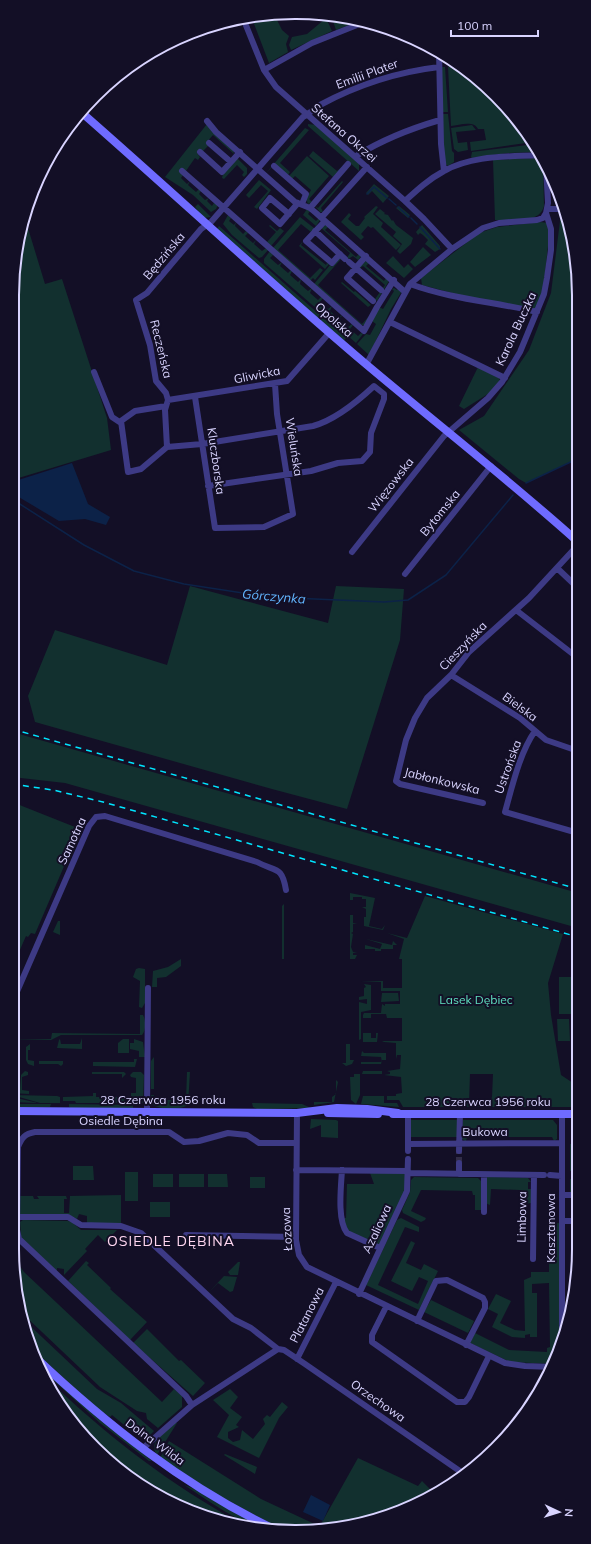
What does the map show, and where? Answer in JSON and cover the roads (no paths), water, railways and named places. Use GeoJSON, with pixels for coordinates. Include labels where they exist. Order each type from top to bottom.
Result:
{"type":"FeatureCollection","features":[{"type":"Feature","properties":{"kind":"street","name":"Stefana Okrzei"},"geometry":{"type":"LineString","coordinates":[[245,23],[264,70],[276,87],[356,156],[405,201],[452,249]]}},
{"type":"Feature","properties":{"kind":"street"},"geometry":{"type":"LineString","coordinates":[[264,70],[312,43],[356,26]]}},
{"type":"Feature","properties":{"kind":"street"},"geometry":{"type":"LineString","coordinates":[[438,59],[440,120],[444,171]]}},
{"type":"Feature","properties":{"kind":"street","name":"Emilii Plater"},"geometry":{"type":"LineString","coordinates":[[257,168],[303,117],[319,106],[356,88],[407,72],[439,67]]}},
{"type":"Feature","properties":{"kind":"street","name":"Opolska"},"geometry":{"type":"LineString","coordinates":[[85,116],[366,364],[491,466],[572,537]]}},
{"type":"Feature","properties":{"kind":"street"},"geometry":{"type":"LineString","coordinates":[[356,156],[377,143],[400,133],[440,120]]}},
{"type":"Feature","properties":{"kind":"street"},"geometry":{"type":"LineString","coordinates":[[207,121],[257,168],[300,204],[310,208],[324,219],[406,292]]}},
{"type":"Feature","properties":{"kind":"street"},"geometry":{"type":"LineString","coordinates":[[209,143],[231,162]]}},
{"type":"Feature","properties":{"kind":"street"},"geometry":{"type":"LineString","coordinates":[[200,152],[222,172],[240,152]]}},
{"type":"Feature","properties":{"kind":"street"},"geometry":{"type":"LineString","coordinates":[[405,201],[444,171],[476,160],[534,155]]}},
{"type":"Feature","properties":{"kind":"street"},"geometry":{"type":"LineString","coordinates":[[310,208],[348,164]]}},
{"type":"Feature","properties":{"kind":"street"},"geometry":{"type":"LineString","coordinates":[[274,166],[306,194],[300,204],[289,214]]}},
{"type":"Feature","properties":{"kind":"street"},"geometry":{"type":"LineString","coordinates":[[345,258],[332,264],[306,240],[367,167]]}},
{"type":"Feature","properties":{"kind":"street","name":"Będzińska"},"geometry":{"type":"LineString","coordinates":[[136,300],[147,292],[257,168]]}},
{"type":"Feature","properties":{"kind":"street"},"geometry":{"type":"LineString","coordinates":[[182,171],[364,331],[380,301],[394,280]]}},
{"type":"Feature","properties":{"kind":"street","name":"Karola Buczka"},"geometry":{"type":"LineString","coordinates":[[449,432],[488,398],[505,378],[520,352],[544,294],[551,250],[551,229],[546,211],[546,179]]}},
{"type":"Feature","properties":{"kind":"street"},"geometry":{"type":"LineString","coordinates":[[366,364],[410,284],[452,249],[475,232],[487,226],[499,223],[537,220],[543,218],[546,211],[558,210]]}},
{"type":"Feature","properties":{"kind":"street"},"geometry":{"type":"LineString","coordinates":[[315,231],[381,290]]}},
{"type":"Feature","properties":{"kind":"street"},"geometry":{"type":"LineString","coordinates":[[366,256],[347,278],[373,300]]}},
{"type":"Feature","properties":{"kind":"street"},"geometry":{"type":"LineString","coordinates":[[410,284],[447,296],[499,303],[537,312]]}},
{"type":"Feature","properties":{"kind":"street","name":"Reczeńska"},"geometry":{"type":"LineString","coordinates":[[136,300],[150,345],[156,381],[166,393],[167,403]]}},
{"type":"Feature","properties":{"kind":"street"},"geometry":{"type":"LineString","coordinates":[[390,322],[505,378]]}},
{"type":"Feature","properties":{"kind":"street","name":"Gliwicka"},"geometry":{"type":"LineString","coordinates":[[121,423],[125,417],[135,411],[195,397],[287,381],[330,332]]}},
{"type":"Feature","properties":{"kind":"street"},"geometry":{"type":"LineString","coordinates":[[94,372],[112,417],[121,423],[128,472],[141,469],[167,447],[202,444],[280,430],[313,426],[327,420],[374,386],[384,395],[371,433],[370,452],[365,460],[356,463],[338,463],[317,470],[288,475],[208,486]]}},
{"type":"Feature","properties":{"kind":"street","name":"Wieluńska"},"geometry":{"type":"LineString","coordinates":[[215,528],[264,527],[293,514],[275,396],[275,384]]}},
{"type":"Feature","properties":{"kind":"street","name":"Kluczborska"},"geometry":{"type":"LineString","coordinates":[[195,397],[215,528]]}},
{"type":"Feature","properties":{"kind":"street"},"geometry":{"type":"LineString","coordinates":[[167,403],[167,447]]}},
{"type":"Feature","properties":{"kind":"street","name":"Więzowska"},"geometry":{"type":"LineString","coordinates":[[352,552],[449,432]]}},
{"type":"Feature","properties":{"kind":"street","name":"Bytomska"},"geometry":{"type":"LineString","coordinates":[[405,574],[491,466]]}},
{"type":"Feature","properties":{"kind":"street","name":"Cieszyńska"},"geometry":{"type":"LineString","coordinates":[[396,781],[406,740],[415,718],[427,698],[451,675],[479,642],[516,610],[572,552]]}},
{"type":"Feature","properties":{"kind":"street"},"geometry":{"type":"LineString","coordinates":[[557,568],[572,582]]}},
{"type":"Feature","properties":{"kind":"street"},"geometry":{"type":"LineString","coordinates":[[516,610],[572,653]]}},
{"type":"Feature","properties":{"kind":"street","name":"Bielska"},"geometry":{"type":"LineString","coordinates":[[451,675],[520,718],[546,740],[572,749]]}},
{"type":"Feature","properties":{"kind":"street","name":"Ustrońska"},"geometry":{"type":"LineString","coordinates":[[535,731],[531,737],[515,777],[504,812],[572,831]]}},
{"type":"Feature","properties":{"kind":"street","name":"Jabłonkowska"},"geometry":{"type":"LineString","coordinates":[[396,781],[400,784],[483,803]]}},
{"type":"Feature","properties":{"kind":"street","name":"Samotna"},"geometry":{"type":"LineString","coordinates":[[19,987],[89,826],[96,817],[105,816],[257,862],[280,871],[284,877],[286,890]]}},
{"type":"Feature","properties":{"kind":"street"},"geometry":{"type":"LineString","coordinates":[[147,1112],[148,988]]}},
{"type":"Feature","properties":{"kind":"street","name":"28 Czerwca 1956 roku"},"geometry":{"type":"LineString","coordinates":[[19,1111],[297,1113],[337,1108],[367,1109],[408,1114],[572,1114]]}},
{"type":"Feature","properties":{"kind":"street","name":"Łozowa"},"geometry":{"type":"LineString","coordinates":[[297,1113],[296,1237],[297,1252],[304,1264],[313,1271],[359,1294],[489,1356],[517,1366],[545,1367]]}},
{"type":"Feature","properties":{"kind":"street"},"geometry":{"type":"LineString","coordinates":[[408,1114],[408,1151]]}},
{"type":"Feature","properties":{"kind":"street"},"geometry":{"type":"LineString","coordinates":[[460,1114],[460,1151]]}},
{"type":"Feature","properties":{"kind":"street","name":"Kasztanowa"},"geometry":{"type":"LineString","coordinates":[[562,1114],[562,1323]]}},
{"type":"Feature","properties":{"kind":"street","name":"Osiedle Dębina"},"geometry":{"type":"LineString","coordinates":[[19,1144],[26,1134],[35,1132],[169,1132],[184,1142],[199,1141],[228,1133],[240,1133],[248,1135],[259,1143],[296,1143]]}},
{"type":"Feature","properties":{"kind":"street","name":"Bukowa"},"geometry":{"type":"LineString","coordinates":[[408,1144],[562,1142]]}},
{"type":"Feature","properties":{"kind":"street","name":"Azaliowa"},"geometry":{"type":"LineString","coordinates":[[359,1294],[407,1191],[408,1159]]}},
{"type":"Feature","properties":{"kind":"street"},"geometry":{"type":"LineString","coordinates":[[459,1174],[460,1163]]}},
{"type":"Feature","properties":{"kind":"street"},"geometry":{"type":"LineString","coordinates":[[296,1170],[562,1176]]}},
{"type":"Feature","properties":{"kind":"street"},"geometry":{"type":"LineString","coordinates":[[342,1170],[341,1219],[344,1229],[347,1233],[380,1248]]}},
{"type":"Feature","properties":{"kind":"street"},"geometry":{"type":"LineString","coordinates":[[484,1174],[484,1212]]}},
{"type":"Feature","properties":{"kind":"street","name":"Limbowa"},"geometry":{"type":"LineString","coordinates":[[533,1259],[534,1175]]}},
{"type":"Feature","properties":{"kind":"street"},"geometry":{"type":"LineString","coordinates":[[562,1195],[572,1195]]}},
{"type":"Feature","properties":{"kind":"street"},"geometry":{"type":"LineString","coordinates":[[19,1218],[68,1217],[81,1225],[121,1226],[141,1233],[233,1319],[251,1328],[278,1349],[192,1405],[142,1449]]}},
{"type":"Feature","properties":{"kind":"street"},"geometry":{"type":"LineString","coordinates":[[562,1221],[572,1221]]}},
{"type":"Feature","properties":{"kind":"street"},"geometry":{"type":"LineString","coordinates":[[186,1235],[296,1237]]}},
{"type":"Feature","properties":{"kind":"street","name":"Osiedle Dębina"},"geometry":{"type":"LineString","coordinates":[[19,1240],[186,1396],[192,1405]]}},
{"type":"Feature","properties":{"kind":"street"},"geometry":{"type":"LineString","coordinates":[[417,1321],[436,1281],[446,1280],[483,1298],[485,1308],[466,1345]]}},
{"type":"Feature","properties":{"kind":"street","name":"Platanowa"},"geometry":{"type":"LineString","coordinates":[[297,1358],[336,1282]]}},
{"type":"Feature","properties":{"kind":"street"},"geometry":{"type":"LineString","coordinates":[[386,1307],[372,1335],[372,1342],[457,1402],[465,1402],[469,1397],[489,1356]]}},
{"type":"Feature","properties":{"kind":"street","name":"Orzechowa"},"geometry":{"type":"LineString","coordinates":[[278,1349],[297,1358],[460,1471]]}},
{"type":"Feature","properties":{"kind":"street","name":"Dolna Wilda"},"geometry":{"type":"LineString","coordinates":[[46,1367],[93,1410],[142,1449],[212,1496],[263,1523]]}},
{"type":"Feature","properties":{"kind":"water"},"geometry":{"type":"Polygon","coordinates":[[[72,463],[88,504],[110,517],[106,525],[85,519],[59,521],[19,497],[19,480],[72,463]]]}},
{"type":"Feature","properties":{"kind":"water"},"geometry":{"type":"Polygon","coordinates":[[[311,1495],[330,1505],[323,1521],[303,1512],[311,1495]]]}},
{"type":"Feature","properties":{"kind":"waterway"},"geometry":{"type":"LineString","coordinates":[[367,194],[374,187],[387,198]]}},
{"type":"Feature","properties":{"kind":"waterway"},"geometry":{"type":"LineString","coordinates":[[389,199],[396,205]]}},
{"type":"Feature","properties":{"kind":"waterway"},"geometry":{"type":"LineString","coordinates":[[398,207],[409,217]]}},
{"type":"Feature","properties":{"kind":"waterway"},"geometry":{"type":"LineString","coordinates":[[411,218],[417,224]]}},
{"type":"Feature","properties":{"kind":"waterway"},"geometry":{"type":"LineString","coordinates":[[420,227],[440,249]]}},
{"type":"Feature","properties":{"kind":"waterway","name":"Górczynka"},"geometry":{"type":"LineString","coordinates":[[526,483],[572,461]]}},
{"type":"Feature","properties":{"kind":"waterway","name":"Górczynka"},"geometry":{"type":"LineString","coordinates":[[19,503],[84,545],[134,571],[184,584],[269,597],[384,602],[408,600],[446,575],[513,495]]}},
{"type":"Feature","properties":{"kind":"tunnel"},"geometry":{"type":"LineString","coordinates":[[459,1151],[459,1163]]}},
{"type":"Feature","properties":{"kind":"railway"},"geometry":{"type":"LineString","coordinates":[[19,731],[572,887]]}},
{"type":"Feature","properties":{"kind":"railway"},"geometry":{"type":"LineString","coordinates":[[19,785],[53,790],[103,802],[572,935]]}},
{"type":"Feature","properties":{"kind":"district","name":"OSIEDLE DĘBINA"},"geometry":{"type":"Point","coordinates":[171,1241]}},
{"type":"Feature","properties":{"kind":"park label","name":"Lasek Dębiec"},"geometry":{"type":"Point","coordinates":[476,1000]}}]}
